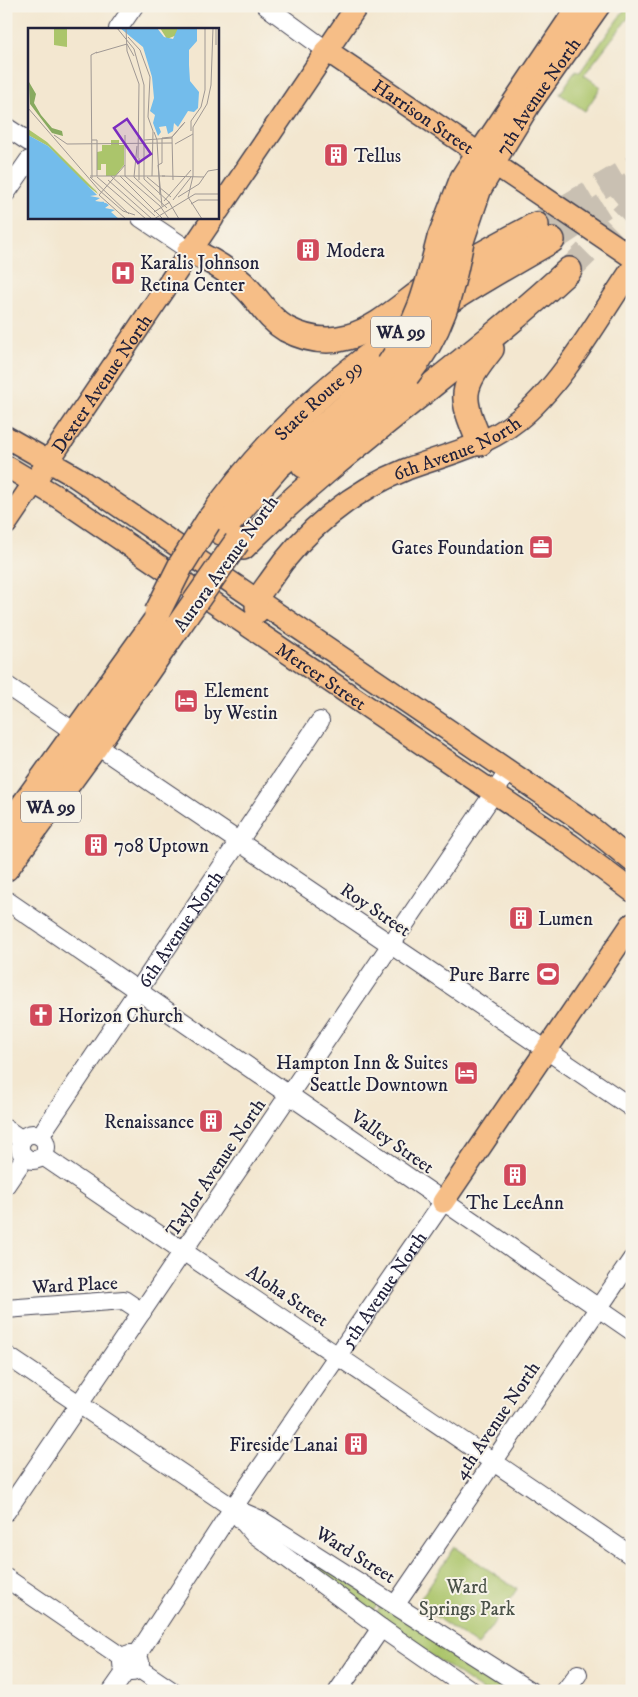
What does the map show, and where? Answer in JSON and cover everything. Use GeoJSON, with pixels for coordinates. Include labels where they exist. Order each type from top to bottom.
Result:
{"type":"FeatureCollection","features":[{"type":"Feature","properties":{"kind":"highway","name":"Aurora Avenue North"},"geometry":{"type":"LineString","coordinates":[[6,868],[161,620],[227,536],[277,467],[362,392],[398,370],[412,329],[450,240],[459,186],[487,158]]}},
{"type":"Feature","properties":{"kind":"highway","name":"State Route 99"},"geometry":{"type":"LineString","coordinates":[[190,251],[224,269],[239,280],[273,319],[284,327],[309,338],[336,340],[361,333],[433,284],[544,232],[343,375],[277,436],[238,482],[227,536],[210,583]]}},
{"type":"Feature","properties":{"kind":"highway","name":"State Route 99"},"geometry":{"type":"LineString","coordinates":[[227,536],[319,474],[516,317],[569,270]]}},
{"type":"Feature","properties":{"kind":"highway"},"geometry":{"type":"LineString","coordinates":[[480,443],[466,407],[465,388],[473,371],[516,317]]}},
{"type":"Feature","properties":{"kind":"highway","name":"Aurora Avenue North"},"geometry":{"type":"LineString","coordinates":[[161,620],[210,583]]}},
{"type":"Feature","properties":{"kind":"highway","name":"Aurora Avenue North"},"geometry":{"type":"LineString","coordinates":[[6,830],[86,739]]}},
{"type":"Feature","properties":{"kind":"main road"},"geometry":{"type":"LineString","coordinates":[[219,209],[357,6]]}},
{"type":"Feature","properties":{"kind":"main road","name":"7th Avenue North"},"geometry":{"type":"LineString","coordinates":[[487,158],[578,6]]}},
{"type":"Feature","properties":{"kind":"main road","name":"7th Avenue North"},"geometry":{"type":"LineString","coordinates":[[487,158],[530,104],[599,6]]}},
{"type":"Feature","properties":{"kind":"main road","name":"Harrison Street"},"geometry":{"type":"LineString","coordinates":[[326,50],[632,257]]}},
{"type":"Feature","properties":{"kind":"main road","name":"Dexter Avenue North"},"geometry":{"type":"LineString","coordinates":[[6,524],[212,219]]}},
{"type":"Feature","properties":{"kind":"main road","name":"6th Avenue North"},"geometry":{"type":"LineString","coordinates":[[256,600],[294,549],[314,528],[349,500],[407,470],[480,443],[518,420],[557,379],[632,270]]}},
{"type":"Feature","properties":{"kind":"main road","name":"Mercer Street"},"geometry":{"type":"LineString","coordinates":[[6,437],[50,460],[588,825],[632,861]]}},
{"type":"Feature","properties":{"kind":"main road","name":"Mercer Street"},"geometry":{"type":"LineString","coordinates":[[6,466],[35,483],[494,792],[571,845],[632,891]]}},
{"type":"Feature","properties":{"kind":"main road"},"geometry":{"type":"LineString","coordinates":[[256,600],[256,611],[351,676],[396,717],[421,744]]}},
{"type":"Feature","properties":{"kind":"main road","name":"5th Avenue North"},"geometry":{"type":"LineString","coordinates":[[443,1202],[632,924]]}},
{"type":"Feature","properties":{"kind":"street"},"geometry":{"type":"LineString","coordinates":[[119,28],[134,6]]}},
{"type":"Feature","properties":{"kind":"street","name":"Harrison Street"},"geometry":{"type":"LineString","coordinates":[[266,6],[326,50]]}},
{"type":"Feature","properties":{"kind":"street"},"geometry":{"type":"LineString","coordinates":[[6,127],[28,141]]}},
{"type":"Feature","properties":{"kind":"street"},"geometry":{"type":"LineString","coordinates":[[6,193],[28,161]]}},
{"type":"Feature","properties":{"kind":"street"},"geometry":{"type":"LineString","coordinates":[[142,219],[190,251]]}},
{"type":"Feature","properties":{"kind":"street","name":"Roy Street"},"geometry":{"type":"LineString","coordinates":[[6,685],[632,1108]]}},
{"type":"Feature","properties":{"kind":"street","name":"6th Avenue North"},"geometry":{"type":"LineString","coordinates":[[40,1136],[320,721]]}},
{"type":"Feature","properties":{"kind":"street","name":"Taylor Avenue North"},"geometry":{"type":"LineString","coordinates":[[6,1512],[508,772]]}},
{"type":"Feature","properties":{"kind":"street","name":"Valley Street"},"geometry":{"type":"LineString","coordinates":[[6,900],[288,1096],[632,1331]]}},
{"type":"Feature","properties":{"kind":"street"},"geometry":{"type":"LineString","coordinates":[[6,1129],[22,1140]]}},
{"type":"Feature","properties":{"kind":"street"},"geometry":{"type":"LineString","coordinates":[[30,1134],[40,1136],[46,1145],[43,1156],[35,1160],[25,1157],[20,1147],[22,1140],[30,1134]]}},
{"type":"Feature","properties":{"kind":"street","name":"Aloha Street"},"geometry":{"type":"LineString","coordinates":[[43,1156],[632,1556]]}},
{"type":"Feature","properties":{"kind":"street"},"geometry":{"type":"LineString","coordinates":[[6,1185],[25,1157]]}},
{"type":"Feature","properties":{"kind":"street","name":"5th Avenue North"},"geometry":{"type":"LineString","coordinates":[[112,1691],[233,1508],[443,1202]]}},
{"type":"Feature","properties":{"kind":"street","name":"4th Avenue North"},"geometry":{"type":"LineString","coordinates":[[396,1604],[632,1259]]}},
{"type":"Feature","properties":{"kind":"street","name":"Ward Place"},"geometry":{"type":"LineString","coordinates":[[6,1309],[124,1300],[142,1312]]}},
{"type":"Feature","properties":{"kind":"street","name":"Ward Street"},"geometry":{"type":"LineString","coordinates":[[6,1355],[233,1508],[261,1520],[396,1604],[530,1691]]}},
{"type":"Feature","properties":{"kind":"street","name":"Ward Street"},"geometry":{"type":"LineString","coordinates":[[233,1508],[252,1533],[381,1628],[472,1691]]}},
{"type":"Feature","properties":{"kind":"street"},"geometry":{"type":"LineString","coordinates":[[6,1578],[172,1691]]}},
{"type":"Feature","properties":{"kind":"street"},"geometry":{"type":"LineString","coordinates":[[338,1691],[381,1628]]}},
{"type":"Feature","properties":{"kind":"street"},"geometry":{"type":"LineString","coordinates":[[565,1691],[578,1674]]}},
{"type":"Feature","properties":{"kind":"green space"},"geometry":{"type":"Polygon","coordinates":[[[627,6],[632,6],[632,13],[584,75],[601,87],[585,111],[560,94],[576,70],[580,72],[627,6]]]}},
{"type":"Feature","properties":{"kind":"green space"},"geometry":{"type":"Polygon","coordinates":[[[256,1525],[380,1601],[371,1614],[256,1525]]]}},
{"type":"Feature","properties":{"kind":"green space","name":"Ward Springs Park"},"geometry":{"type":"Polygon","coordinates":[[[455,1547],[517,1589],[478,1646],[417,1604],[455,1547]]]}},
{"type":"Feature","properties":{"kind":"green space"},"geometry":{"type":"Polygon","coordinates":[[[383,1603],[516,1691],[483,1691],[374,1616],[383,1603]]]}},
{"type":"Feature","properties":{"kind":"tunnel"},"geometry":{"type":"LineString","coordinates":[[536,225],[632,168]]}},
{"type":"Feature","properties":{"kind":"tunnel"},"geometry":{"type":"LineString","coordinates":[[552,240],[604,206],[632,183]]}},
{"type":"Feature","properties":{"kind":"tunnel"},"geometry":{"type":"LineString","coordinates":[[569,270],[632,207]]}},
{"type":"Feature","properties":{"kind":"place","name":"Tellus"},"geometry":{"type":"Point","coordinates":[336,155]}},
{"type":"Feature","properties":{"kind":"place","name":"Modera"},"geometry":{"type":"Point","coordinates":[308,250]}},
{"type":"Feature","properties":{"kind":"place","name":"Karalis Johnson Retina Center"},"geometry":{"type":"Point","coordinates":[123,273]}},
{"type":"Feature","properties":{"kind":"place","name":"Gates Foundation"},"geometry":{"type":"Point","coordinates":[541,547]}},
{"type":"Feature","properties":{"kind":"place","name":"Element by Westin"},"geometry":{"type":"Point","coordinates":[186,701]}},
{"type":"Feature","properties":{"kind":"place","name":"708 Uptown"},"geometry":{"type":"Point","coordinates":[96,845]}},
{"type":"Feature","properties":{"kind":"place","name":"Lumen"},"geometry":{"type":"Point","coordinates":[521,918]}},
{"type":"Feature","properties":{"kind":"place","name":"Pure Barre"},"geometry":{"type":"Point","coordinates":[548,974]}},
{"type":"Feature","properties":{"kind":"place","name":"Horizon Church"},"geometry":{"type":"Point","coordinates":[41,1015]}},
{"type":"Feature","properties":{"kind":"place","name":"Hampton Inn & Suites Seattle Downtown"},"geometry":{"type":"Point","coordinates":[466,1073]}},
{"type":"Feature","properties":{"kind":"place","name":"Renaissance"},"geometry":{"type":"Point","coordinates":[211,1121]}},
{"type":"Feature","properties":{"kind":"place","name":"The LeeAnn"},"geometry":{"type":"Point","coordinates":[515,1175]}},
{"type":"Feature","properties":{"kind":"place","name":"Fireside Lanai"},"geometry":{"type":"Point","coordinates":[356,1444]}}]}
